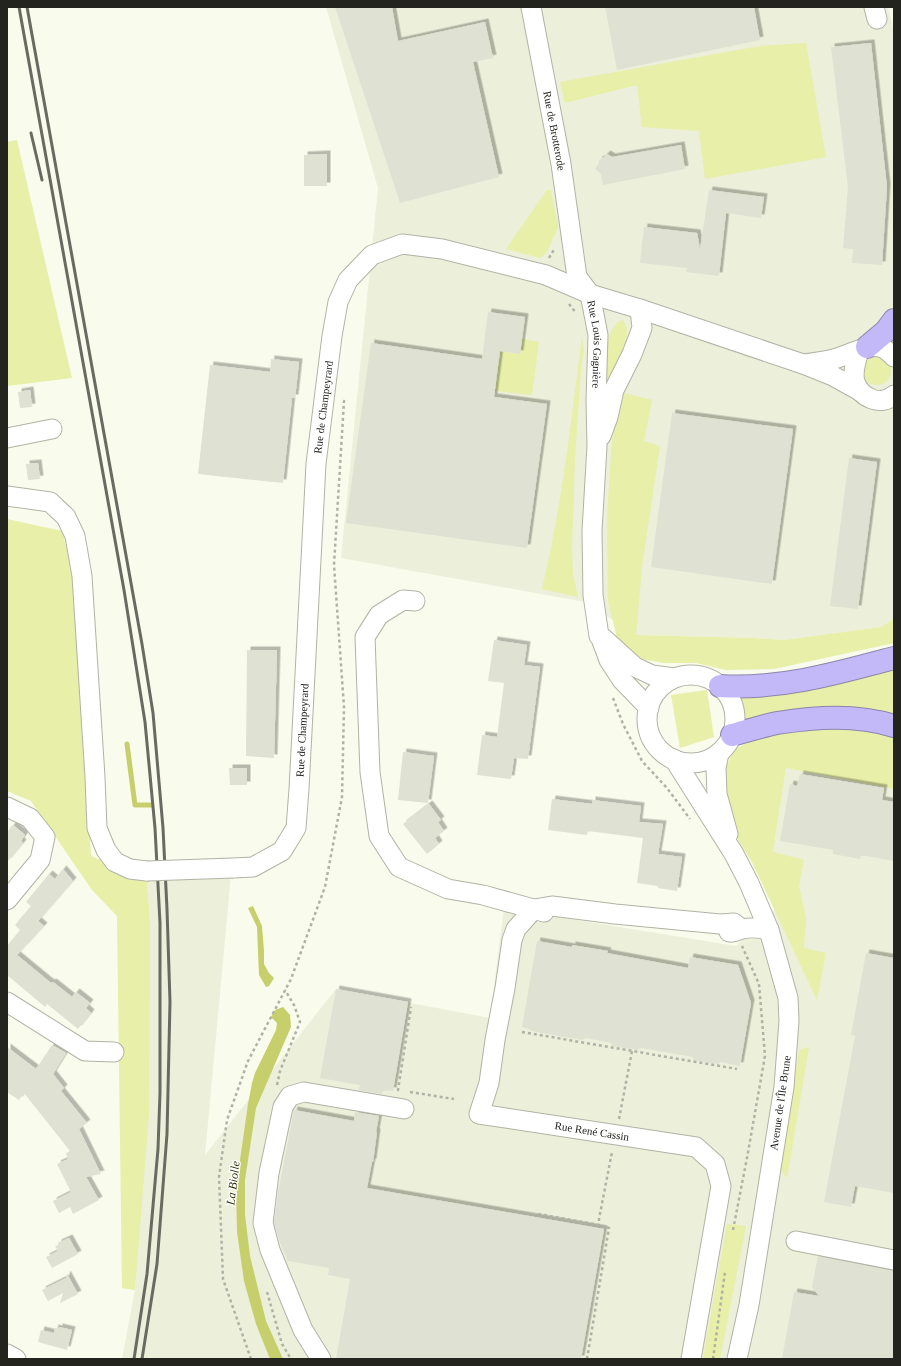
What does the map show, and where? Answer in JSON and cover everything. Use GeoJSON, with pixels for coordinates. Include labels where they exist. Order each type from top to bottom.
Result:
{"type":"FeatureCollection","features":[{"type":"Feature","properties":{"kind":"highway"},"geometry":{"type":"LineString","coordinates":[[863,349],[886,331],[894,320]]}},
{"type":"Feature","properties":{"kind":"highway"},"geometry":{"type":"LineString","coordinates":[[720,686],[792,682],[894,658]]}},
{"type":"Feature","properties":{"kind":"highway"},"geometry":{"type":"LineString","coordinates":[[732,735],[776,723],[839,717],[863,719],[894,726]]}},
{"type":"Feature","properties":{"kind":"street","name":"Rue de Brotterode"},"geometry":{"type":"LineString","coordinates":[[531,7],[561,164],[577,277],[590,294]]}},
{"type":"Feature","properties":{"kind":"street","name":"Rue de Champeyrard"},"geometry":{"type":"LineString","coordinates":[[7,496],[50,502],[66,517],[75,536],[83,584],[96,777],[97,828],[106,850],[115,862],[130,869],[147,871],[253,867],[282,851],[296,828],[316,464],[332,336],[338,302],[348,280],[372,256],[402,244],[442,249],[551,277],[590,294]]}},
{"type":"Feature","properties":{"kind":"street"},"geometry":{"type":"LineString","coordinates":[[551,277],[558,273],[574,256]]}},
{"type":"Feature","properties":{"kind":"street","name":"Rue Louis Gagnière"},"geometry":{"type":"LineString","coordinates":[[649,708],[622,680],[609,660],[599,636],[596,623],[593,595],[592,531],[597,446],[596,401],[598,335],[590,294],[640,309],[803,364],[833,376],[860,391],[867,397],[879,401],[886,400],[894,395]]}},
{"type":"Feature","properties":{"kind":"street","name":"Rue Louis Gagnière"},"geometry":{"type":"LineString","coordinates":[[597,446],[608,417],[614,390],[632,354],[642,328],[640,309]]}},
{"type":"Feature","properties":{"kind":"street"},"geometry":{"type":"LineString","coordinates":[[860,391],[855,382],[854,373],[863,349],[879,347],[888,351],[894,358]]}},
{"type":"Feature","properties":{"kind":"street","name":"Rue Louis Gagnière"},"geometry":{"type":"LineString","coordinates":[[803,364],[834,359],[863,349]]}},
{"type":"Feature","properties":{"kind":"street"},"geometry":{"type":"LineString","coordinates":[[7,438],[52,429]]}},
{"type":"Feature","properties":{"kind":"street"},"geometry":{"type":"LineString","coordinates":[[414,601],[403,600],[379,615],[365,637],[370,772],[379,836],[399,867],[448,889],[483,895],[550,914],[613,922],[734,933],[741,937],[760,928],[769,930]]}},
{"type":"Feature","properties":{"kind":"street"},"geometry":{"type":"LineString","coordinates":[[600,636],[635,667],[652,674],[674,678]]}},
{"type":"Feature","properties":{"kind":"street"},"geometry":{"type":"LineString","coordinates":[[686,675],[698,675],[710,679],[720,686],[729,696],[734,708],[735,722],[732,735],[727,744],[709,759],[698,762],[685,762],[674,759],[663,752],[655,743],[649,732],[647,720],[649,708],[654,695],[663,685],[674,678],[686,675]]}},
{"type":"Feature","properties":{"kind":"street","name":"Avenue de l'Île Brune"},"geometry":{"type":"LineString","coordinates":[[719,752],[716,768],[717,794],[734,854]]}},
{"type":"Feature","properties":{"kind":"street","name":"Avenue de l'Île Brune"},"geometry":{"type":"LineString","coordinates":[[674,759],[734,854],[749,883],[769,930],[788,998],[789,1021],[784,1087],[749,1305],[737,1359]]}},
{"type":"Feature","properties":{"kind":"street"},"geometry":{"type":"LineString","coordinates":[[7,807],[30,818],[45,837],[40,860],[7,900]]}},
{"type":"Feature","properties":{"kind":"street","name":"Rue René Cassin"},"geometry":{"type":"LineString","coordinates":[[534,909],[516,929],[512,940],[489,1083],[479,1114],[696,1147],[715,1164],[721,1186],[691,1359]]}},
{"type":"Feature","properties":{"kind":"street"},"geometry":{"type":"LineString","coordinates":[[7,1002],[85,1052],[114,1052]]}},
{"type":"Feature","properties":{"kind":"street"},"geometry":{"type":"LineString","coordinates":[[322,1359],[303,1330],[270,1250],[263,1223],[269,1173],[283,1107],[290,1096],[304,1092],[404,1109]]}},
{"type":"Feature","properties":{"kind":"street"},"geometry":{"type":"LineString","coordinates":[[796,1241],[894,1260]]}},
{"type":"Feature","properties":{"kind":"street"},"geometry":{"type":"LineString","coordinates":[[7,1354],[16,1359]]}},
{"type":"Feature","properties":{"kind":"path"},"geometry":{"type":"LineString","coordinates":[[251,1359],[223,1279],[219,1177],[227,1120],[248,1061],[291,979],[325,887],[342,797],[344,707],[334,565],[344,401],[326,389]]}},
{"type":"Feature","properties":{"kind":"path"},"geometry":{"type":"LineString","coordinates":[[612,695],[623,724],[642,761],[667,788],[690,820]]}},
{"type":"Feature","properties":{"kind":"path"},"geometry":{"type":"LineString","coordinates":[[731,1236],[747,1158],[765,1056],[760,984],[741,937]]}},
{"type":"Feature","properties":{"kind":"path"},"geometry":{"type":"LineString","coordinates":[[411,1007],[398,1090],[454,1099]]}},
{"type":"Feature","properties":{"kind":"path"},"geometry":{"type":"LineString","coordinates":[[522,1032],[737,1069]]}},
{"type":"Feature","properties":{"kind":"path"},"geometry":{"type":"LineString","coordinates":[[599,1225],[599,1218],[632,1051]]}},
{"type":"Feature","properties":{"kind":"path"},"geometry":{"type":"LineString","coordinates":[[538,1214],[609,1228],[587,1359]]}},
{"type":"Feature","properties":{"kind":"path"},"geometry":{"type":"LineString","coordinates":[[713,1359],[726,1265]]}},
{"type":"Feature","properties":{"kind":"shaded area"},"geometry":{"type":"Polygon","coordinates":[[[326,7],[888,7],[894,31],[894,619],[881,627],[784,640],[636,635],[585,602],[341,558],[378,188],[326,7]]]}},
{"type":"Feature","properties":{"kind":"shaded area"},"geometry":{"type":"Polygon","coordinates":[[[806,43],[826,157],[705,179],[699,131],[642,127],[637,85],[565,103],[560,82],[760,46],[806,43]]]}},
{"type":"Feature","properties":{"kind":"shaded area"},"geometry":{"type":"Polygon","coordinates":[[[17,140],[72,378],[7,386],[7,142],[17,140]]]}},
{"type":"Feature","properties":{"kind":"shaded area"},"geometry":{"type":"Polygon","coordinates":[[[547,190],[551,190],[558,227],[547,252],[540,258],[506,249],[547,190]]]}},
{"type":"Feature","properties":{"kind":"shaded area"},"geometry":{"type":"Polygon","coordinates":[[[623,320],[626,327],[627,337],[625,347],[617,369],[603,396],[608,341],[611,331],[618,322],[623,320]]]}},
{"type":"Feature","properties":{"kind":"shaded area"},"geometry":{"type":"Polygon","coordinates":[[[582,337],[584,349],[581,369],[575,458],[572,548],[573,574],[578,597],[542,589],[561,495],[582,337]]]}},
{"type":"Feature","properties":{"kind":"shaded area"},"geometry":{"type":"Polygon","coordinates":[[[522,339],[539,342],[532,395],[495,391],[500,351],[520,354],[522,339]]]}},
{"type":"Feature","properties":{"kind":"shaded area"},"geometry":{"type":"Polygon","coordinates":[[[877,357],[887,361],[891,371],[887,381],[877,385],[867,381],[863,371],[867,361],[877,357]]]}},
{"type":"Feature","properties":{"kind":"shaded area"},"geometry":{"type":"Polygon","coordinates":[[[624,393],[652,400],[644,441],[660,446],[642,567],[636,635],[784,640],[881,627],[894,619],[894,643],[774,669],[726,670],[696,663],[664,663],[641,659],[617,638],[608,601],[607,516],[612,440],[624,393]]]}},
{"type":"Feature","properties":{"kind":"shaded area"},"geometry":{"type":"Polygon","coordinates":[[[7,519],[62,531],[75,576],[91,856],[147,880],[150,922],[149,1114],[135,1290],[122,1288],[117,916],[92,890],[31,801],[7,791],[7,519]]]}},
{"type":"Feature","properties":{"kind":"shaded area"},"geometry":{"type":"Polygon","coordinates":[[[894,667],[894,715],[864,708],[820,707],[772,712],[745,722],[739,694],[894,667]]]}},
{"type":"Feature","properties":{"kind":"shaded area"},"geometry":{"type":"Polygon","coordinates":[[[707,690],[714,737],[680,748],[671,695],[707,690]]]}},
{"type":"Feature","properties":{"kind":"shaded area"},"geometry":{"type":"Polygon","coordinates":[[[860,726],[894,736],[894,789],[786,768],[773,852],[804,860],[799,886],[806,918],[804,948],[826,953],[817,1000],[752,862],[739,842],[731,817],[724,772],[733,751],[755,737],[860,726]]]}},
{"type":"Feature","properties":{"kind":"shaded area"},"geometry":{"type":"Polygon","coordinates":[[[786,768],[894,789],[894,1359],[122,1359],[135,1290],[150,922],[147,880],[231,875],[205,1155],[336,989],[490,1018],[504,908],[736,946],[799,886],[773,852],[786,768]]]}},
{"type":"Feature","properties":{"kind":"shaded area"},"geometry":{"type":"Polygon","coordinates":[[[253,906],[262,926],[264,964],[274,978],[269,986],[266,987],[259,975],[257,927],[248,908],[253,906]]]}},
{"type":"Feature","properties":{"kind":"shaded area"},"geometry":{"type":"Polygon","coordinates":[[[283,1007],[290,1015],[291,1027],[256,1108],[245,1180],[245,1215],[250,1256],[266,1321],[283,1359],[270,1359],[256,1324],[244,1281],[237,1232],[236,1188],[252,1083],[255,1073],[276,1030],[277,1023],[271,1017],[275,1010],[283,1007]]]}},
{"type":"Feature","properties":{"kind":"shaded area"},"geometry":{"type":"Polygon","coordinates":[[[809,1047],[787,1178],[781,1170],[799,1050],[809,1047]]]}},
{"type":"Feature","properties":{"kind":"shaded area"},"geometry":{"type":"Polygon","coordinates":[[[727,1224],[746,1226],[720,1359],[703,1359],[727,1224]]]}},
{"type":"Feature","properties":{"kind":"building"},"geometry":{"type":"Polygon","coordinates":[[[335,7],[392,7],[398,41],[485,22],[493,58],[473,62],[499,177],[400,203],[335,7]]]}},
{"type":"Feature","properties":{"kind":"building"},"geometry":{"type":"Polygon","coordinates":[[[605,7],[754,7],[760,40],[617,70],[605,7]]]}},
{"type":"Feature","properties":{"kind":"building"},"geometry":{"type":"Polygon","coordinates":[[[871,43],[887,187],[882,265],[852,263],[853,249],[843,248],[848,187],[831,47],[871,43]]]}},
{"type":"Feature","properties":{"kind":"building"},"geometry":{"type":"Polygon","coordinates":[[[681,145],[685,169],[603,185],[601,174],[595,169],[599,163],[599,160],[607,154],[612,157],[681,145]]]}},
{"type":"Feature","properties":{"kind":"building"},"geometry":{"type":"Polygon","coordinates":[[[327,154],[327,186],[304,186],[304,155],[327,154]]]}},
{"type":"Feature","properties":{"kind":"building"},"geometry":{"type":"Polygon","coordinates":[[[709,190],[764,197],[761,218],[726,213],[719,276],[686,272],[687,268],[640,263],[644,227],[697,233],[700,249],[709,190]]]}},
{"type":"Feature","properties":{"kind":"building"},"geometry":{"type":"Polygon","coordinates":[[[488,312],[525,317],[520,354],[500,351],[494,397],[547,404],[527,548],[346,523],[371,343],[482,359],[488,312]]]}},
{"type":"Feature","properties":{"kind":"building"},"geometry":{"type":"Polygon","coordinates":[[[271,359],[299,362],[295,398],[292,398],[283,483],[198,474],[210,365],[270,372],[271,359]]]}},
{"type":"Feature","properties":{"kind":"building"},"geometry":{"type":"Polygon","coordinates":[[[30,390],[32,407],[20,408],[18,392],[30,390]]]}},
{"type":"Feature","properties":{"kind":"building"},"geometry":{"type":"Polygon","coordinates":[[[672,413],[793,429],[772,584],[651,567],[672,413]]]}},
{"type":"Feature","properties":{"kind":"building"},"geometry":{"type":"Polygon","coordinates":[[[849,458],[877,462],[858,609],[830,606],[849,458]]]}},
{"type":"Feature","properties":{"kind":"building"},"geometry":{"type":"Polygon","coordinates":[[[38,463],[40,479],[28,480],[26,464],[38,463]]]}},
{"type":"Feature","properties":{"kind":"building"},"geometry":{"type":"Polygon","coordinates":[[[494,640],[527,645],[524,665],[540,667],[528,759],[514,758],[511,779],[477,775],[482,735],[497,737],[504,683],[488,681],[494,640]]]}},
{"type":"Feature","properties":{"kind":"building"},"geometry":{"type":"Polygon","coordinates":[[[247,650],[277,650],[274,758],[246,756],[247,650]]]}},
{"type":"Feature","properties":{"kind":"building"},"geometry":{"type":"Polygon","coordinates":[[[403,752],[434,756],[428,803],[398,800],[403,752]]]}},
{"type":"Feature","properties":{"kind":"building"},"geometry":{"type":"Polygon","coordinates":[[[229,768],[247,768],[247,785],[230,785],[229,768]]]}},
{"type":"Feature","properties":{"kind":"building"},"geometry":{"type":"Polygon","coordinates":[[[800,774],[884,788],[882,800],[894,802],[894,861],[861,855],[860,859],[833,854],[833,850],[780,841],[790,784],[797,786],[800,774]]]}},
{"type":"Feature","properties":{"kind":"building"},"geometry":{"type":"Polygon","coordinates":[[[552,799],[592,804],[592,800],[641,806],[639,822],[663,824],[658,854],[682,857],[677,891],[637,883],[643,838],[588,831],[587,835],[548,830],[552,799]]]}},
{"type":"Feature","properties":{"kind":"building"},"geometry":{"type":"Polygon","coordinates":[[[429,804],[441,820],[438,822],[444,831],[435,838],[439,844],[427,854],[403,824],[429,804]]]}},
{"type":"Feature","properties":{"kind":"building"},"geometry":{"type":"Polygon","coordinates":[[[13,825],[25,835],[21,841],[23,843],[7,862],[7,830],[8,831],[13,825]]]}},
{"type":"Feature","properties":{"kind":"building"},"geometry":{"type":"Polygon","coordinates":[[[63,869],[73,881],[38,921],[44,926],[17,955],[51,983],[53,982],[72,997],[76,992],[90,1003],[86,1008],[91,1013],[78,1029],[47,1004],[45,1007],[7,975],[7,946],[20,930],[15,925],[31,906],[26,902],[49,874],[55,879],[63,869]]]}},
{"type":"Feature","properties":{"kind":"building"},"geometry":{"type":"Polygon","coordinates":[[[537,941],[608,951],[607,953],[688,968],[690,957],[738,965],[751,1003],[740,1066],[721,1062],[718,1064],[694,1060],[693,1057],[641,1048],[637,1050],[613,1046],[611,1043],[586,1038],[582,1040],[570,1038],[532,1031],[522,1027],[537,941]]]}},
{"type":"Feature","properties":{"kind":"building"},"geometry":{"type":"Polygon","coordinates":[[[866,953],[894,958],[894,1193],[855,1186],[851,1207],[824,1202],[855,1036],[851,1035],[866,953]]]}},
{"type":"Feature","properties":{"kind":"building"},"geometry":{"type":"Polygon","coordinates":[[[336,989],[408,1002],[393,1091],[383,1090],[382,1094],[359,1090],[360,1085],[320,1078],[336,989]]]}},
{"type":"Feature","properties":{"kind":"building"},"geometry":{"type":"Polygon","coordinates":[[[52,1045],[66,1053],[53,1074],[64,1088],[61,1091],[87,1123],[79,1129],[101,1174],[86,1177],[99,1200],[73,1214],[70,1207],[59,1213],[53,1201],[71,1192],[57,1164],[68,1159],[66,1153],[70,1151],[24,1093],[19,1100],[7,1092],[7,1047],[36,1069],[52,1045]]]}},
{"type":"Feature","properties":{"kind":"building"},"geometry":{"type":"Polygon","coordinates":[[[294,1110],[354,1121],[355,1112],[379,1116],[373,1162],[367,1188],[604,1229],[581,1359],[336,1359],[350,1279],[328,1275],[329,1268],[288,1261],[279,1240],[274,1222],[294,1110]]]}},
{"type":"Feature","properties":{"kind":"building"},"geometry":{"type":"Polygon","coordinates":[[[69,1238],[78,1254],[52,1268],[46,1257],[58,1251],[55,1246],[58,1245],[58,1243],[69,1238]]]}},
{"type":"Feature","properties":{"kind":"building"},"geometry":{"type":"Polygon","coordinates":[[[818,1256],[894,1271],[894,1359],[782,1359],[794,1292],[819,1296],[812,1287],[818,1256]]]}},
{"type":"Feature","properties":{"kind":"building"},"geometry":{"type":"Polygon","coordinates":[[[67,1274],[78,1294],[60,1303],[63,1293],[48,1301],[42,1290],[66,1278],[67,1274]]]}},
{"type":"Feature","properties":{"kind":"building"},"geometry":{"type":"Polygon","coordinates":[[[59,1327],[72,1330],[67,1350],[38,1342],[41,1330],[54,1333],[55,1328],[59,1329],[59,1327]]]}},
{"type":"Feature","properties":{"kind":"waterway"},"geometry":{"type":"LineString","coordinates":[[127,744],[135,805],[151,805]]}},
{"type":"Feature","properties":{"kind":"railway"},"geometry":{"type":"LineString","coordinates":[[19,7],[124,590],[145,722],[155,828],[160,923],[160,1093],[158,1149],[147,1274],[134,1359]]}},
{"type":"Feature","properties":{"kind":"railway"},"geometry":{"type":"LineString","coordinates":[[27,7],[142,644],[153,713],[163,828],[170,1002],[167,1134],[157,1264],[142,1359]]}},
{"type":"Feature","properties":{"kind":"railway"},"geometry":{"type":"LineString","coordinates":[[31,133],[42,180]]}},
{"type":"Feature","properties":{"kind":"water label","name":"La Biolle"},"geometry":{"type":"Point","coordinates":[233,1183]}}]}
